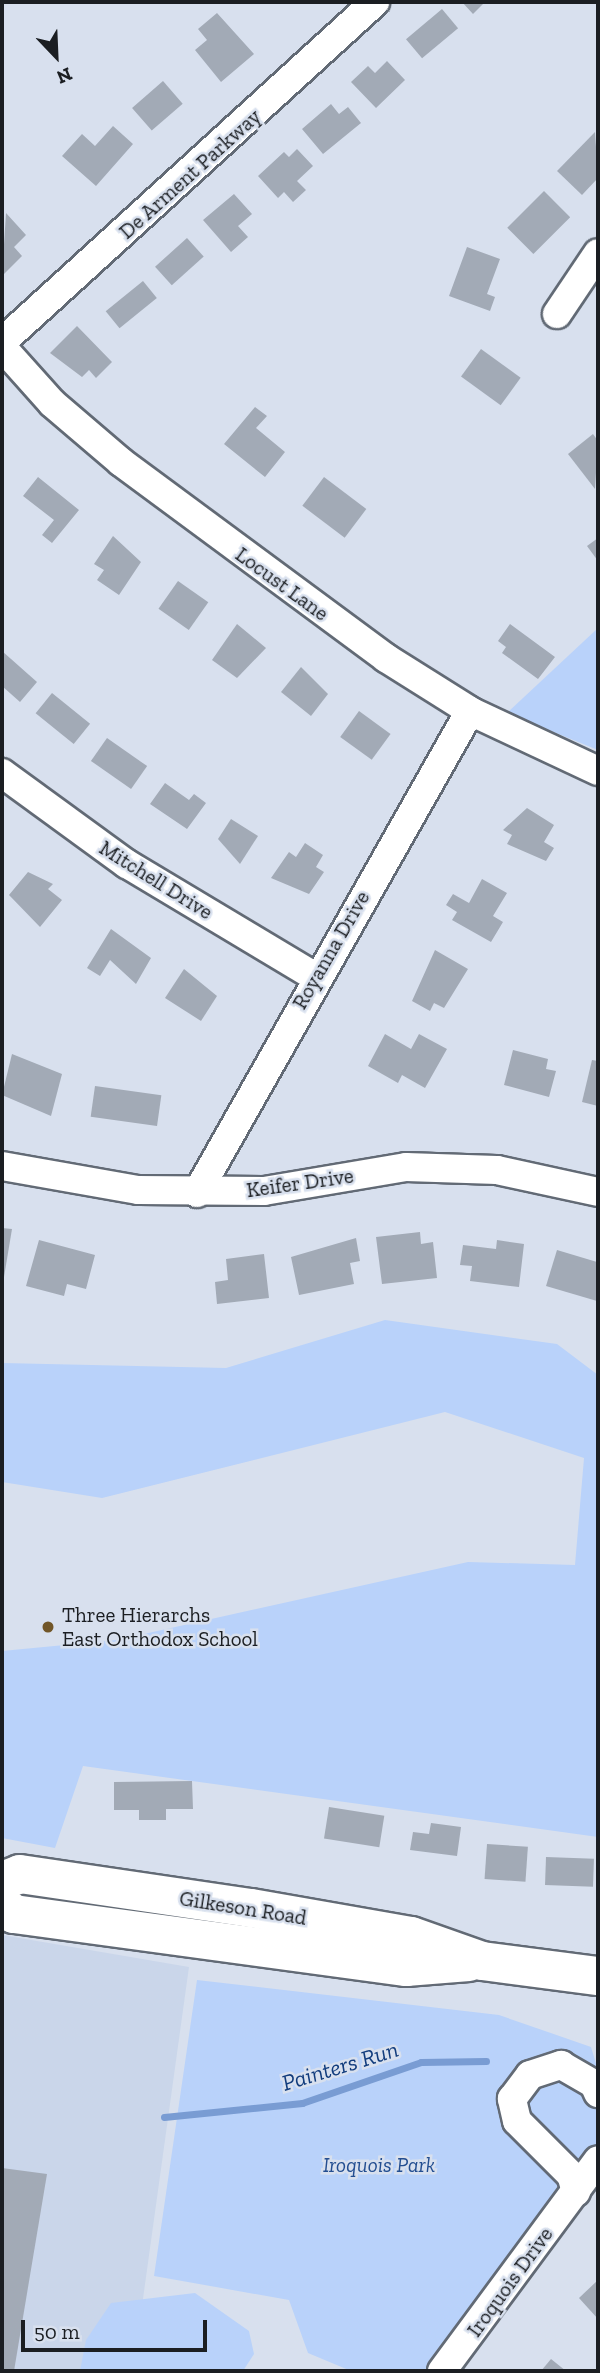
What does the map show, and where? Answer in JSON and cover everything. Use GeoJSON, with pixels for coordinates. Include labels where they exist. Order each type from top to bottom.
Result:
{"type":"FeatureCollection","features":[{"type":"Feature","properties":{"kind":"street","name":"De Arment Parkway"},"geometry":{"type":"LineString","coordinates":[[2,344],[375,2]]}},
{"type":"Feature","properties":{"kind":"street"},"geometry":{"type":"LineString","coordinates":[[557,314],[598,253]]}},
{"type":"Feature","properties":{"kind":"street","name":"Locust Lane"},"geometry":{"type":"LineString","coordinates":[[2,344],[52,403],[121,462],[375,650],[470,711],[598,771]]}},
{"type":"Feature","properties":{"kind":"street","name":"Royanna Drive"},"geometry":{"type":"LineString","coordinates":[[197,1193],[316,977],[470,711]]}},
{"type":"Feature","properties":{"kind":"street","name":"Mitchell Drive"},"geometry":{"type":"LineString","coordinates":[[2,773],[127,864],[316,977]]}},
{"type":"Feature","properties":{"kind":"street","name":"Keifer Drive"},"geometry":{"type":"LineString","coordinates":[[2,1166],[138,1190],[197,1193],[264,1191],[406,1167],[498,1170],[598,1192]]}},
{"type":"Feature","properties":{"kind":"street","name":"Gilkeson Road"},"geometry":{"type":"LineString","coordinates":[[2,1881],[20,1874],[251,1908],[411,1936],[482,1961]]}},
{"type":"Feature","properties":{"kind":"street","name":"Gilkeson Road"},"geometry":{"type":"LineString","coordinates":[[2,1905],[14,1914],[407,1967],[482,1961],[598,1976]]}},
{"type":"Feature","properties":{"kind":"street"},"geometry":{"type":"LineString","coordinates":[[576,2192],[571,2175],[524,2132],[512,2099],[546,2066],[578,2072],[598,2093]]}},
{"type":"Feature","properties":{"kind":"street","name":"Iroquois Drive"},"geometry":{"type":"LineString","coordinates":[[442,2371],[598,2160]]}},
{"type":"Feature","properties":{"kind":"shaded area"},"geometry":{"type":"Polygon","coordinates":[[[2,1935],[189,1967],[133,2371],[2,2371],[2,1935]]]}},
{"type":"Feature","properties":{"kind":"green space"},"geometry":{"type":"Polygon","coordinates":[[[598,628],[598,750],[507,713],[598,628]]]}},
{"type":"Feature","properties":{"kind":"green space"},"geometry":{"type":"Polygon","coordinates":[[[385,1320],[557,1344],[598,1375],[598,1837],[83,1766],[55,1848],[2,1838],[2,1651],[117,1640],[468,1562],[575,1565],[584,1458],[445,1412],[102,1498],[2,1482],[2,1363],[226,1368],[385,1320]]]}},
{"type":"Feature","properties":{"kind":"green space","name":"Iroquois Park"},"geometry":{"type":"Polygon","coordinates":[[[197,1980],[499,2015],[591,2047],[598,2070],[598,2155],[424,2371],[351,2371],[308,2353],[289,2300],[154,2276],[197,1980]]]}},
{"type":"Feature","properties":{"kind":"green space"},"geometry":{"type":"Polygon","coordinates":[[[195,2293],[249,2331],[254,2354],[243,2371],[80,2371],[86,2340],[111,2303],[195,2293]]]}},
{"type":"Feature","properties":{"kind":"building"},"geometry":{"type":"Polygon","coordinates":[[[462,2],[485,2],[473,14],[462,2]]]}},
{"type":"Feature","properties":{"kind":"building"},"geometry":{"type":"Polygon","coordinates":[[[442,9],[458,28],[422,58],[406,39],[442,9]]]}},
{"type":"Feature","properties":{"kind":"building"},"geometry":{"type":"Polygon","coordinates":[[[217,13],[254,54],[221,82],[195,50],[207,40],[198,29],[217,13]]]}},
{"type":"Feature","properties":{"kind":"building"},"geometry":{"type":"Polygon","coordinates":[[[387,61],[405,80],[376,108],[351,82],[368,66],[375,73],[387,61]]]}},
{"type":"Feature","properties":{"kind":"building"},"geometry":{"type":"Polygon","coordinates":[[[163,81],[183,104],[152,131],[132,108],[163,81]]]}},
{"type":"Feature","properties":{"kind":"building"},"geometry":{"type":"Polygon","coordinates":[[[331,104],[339,114],[348,107],[361,123],[323,154],[302,129],[331,104]]]}},
{"type":"Feature","properties":{"kind":"building"},"geometry":{"type":"Polygon","coordinates":[[[113,126],[133,144],[96,186],[62,156],[82,134],[95,146],[113,126]]]}},
{"type":"Feature","properties":{"kind":"building"},"geometry":{"type":"Polygon","coordinates":[[[595,132],[598,178],[582,195],[557,171],[595,132]]]}},
{"type":"Feature","properties":{"kind":"building"},"geometry":{"type":"Polygon","coordinates":[[[297,149],[313,166],[297,181],[306,190],[293,202],[284,192],[278,198],[258,176],[284,152],[289,157],[297,149]]]}},
{"type":"Feature","properties":{"kind":"building"},"geometry":{"type":"Polygon","coordinates":[[[544,191],[570,217],[533,254],[507,228],[544,191]]]}},
{"type":"Feature","properties":{"kind":"building"},"geometry":{"type":"Polygon","coordinates":[[[234,194],[252,214],[238,226],[248,237],[231,252],[203,220],[234,194]]]}},
{"type":"Feature","properties":{"kind":"building"},"geometry":{"type":"Polygon","coordinates":[[[6,213],[26,235],[14,247],[22,256],[2,276],[6,213]]]}},
{"type":"Feature","properties":{"kind":"building"},"geometry":{"type":"Polygon","coordinates":[[[187,238],[204,257],[172,285],[155,267],[187,238]]]}},
{"type":"Feature","properties":{"kind":"building"},"geometry":{"type":"Polygon","coordinates":[[[467,247],[500,259],[487,294],[495,297],[490,311],[449,296],[467,247]]]}},
{"type":"Feature","properties":{"kind":"building"},"geometry":{"type":"Polygon","coordinates":[[[143,281],[157,298],[120,328],[106,311],[143,281]]]}},
{"type":"Feature","properties":{"kind":"building"},"geometry":{"type":"Polygon","coordinates":[[[77,326],[112,362],[96,378],[89,370],[82,377],[50,353],[77,326]]]}},
{"type":"Feature","properties":{"kind":"building"},"geometry":{"type":"Polygon","coordinates":[[[481,349],[521,378],[501,405],[461,377],[481,349]]]}},
{"type":"Feature","properties":{"kind":"building"},"geometry":{"type":"Polygon","coordinates":[[[255,407],[267,416],[256,428],[285,452],[265,477],[224,444],[255,407]]]}},
{"type":"Feature","properties":{"kind":"building"},"geometry":{"type":"Polygon","coordinates":[[[593,434],[598,441],[595,489],[568,454],[593,434]]]}},
{"type":"Feature","properties":{"kind":"building"},"geometry":{"type":"Polygon","coordinates":[[[38,477],[79,510],[52,543],[42,535],[54,520],[23,496],[38,477]]]}},
{"type":"Feature","properties":{"kind":"building"},"geometry":{"type":"Polygon","coordinates":[[[324,477],[366,509],[345,538],[302,506],[324,477]]]}},
{"type":"Feature","properties":{"kind":"building"},"geometry":{"type":"Polygon","coordinates":[[[113,536],[141,562],[119,595],[97,580],[104,570],[94,564],[113,536]]]}},
{"type":"Feature","properties":{"kind":"building"},"geometry":{"type":"Polygon","coordinates":[[[598,538],[598,561],[587,546],[598,538]]]}},
{"type":"Feature","properties":{"kind":"building"},"geometry":{"type":"Polygon","coordinates":[[[178,581],[208,602],[189,630],[158,609],[178,581]]]}},
{"type":"Feature","properties":{"kind":"building"},"geometry":{"type":"Polygon","coordinates":[[[237,624],[266,648],[237,678],[212,660],[237,624]]]}},
{"type":"Feature","properties":{"kind":"building"},"geometry":{"type":"Polygon","coordinates":[[[510,624],[555,657],[538,679],[502,653],[506,647],[498,641],[510,624]]]}},
{"type":"Feature","properties":{"kind":"building"},"geometry":{"type":"Polygon","coordinates":[[[2,651],[37,682],[20,702],[2,686],[2,651]]]}},
{"type":"Feature","properties":{"kind":"building"},"geometry":{"type":"Polygon","coordinates":[[[301,667],[328,694],[311,716],[281,692],[301,667]]]}},
{"type":"Feature","properties":{"kind":"building"},"geometry":{"type":"Polygon","coordinates":[[[52,693],[90,724],[74,744],[36,713],[52,693]]]}},
{"type":"Feature","properties":{"kind":"building"},"geometry":{"type":"Polygon","coordinates":[[[359,711],[391,734],[372,760],[340,737],[359,711]]]}},
{"type":"Feature","properties":{"kind":"building"},"geometry":{"type":"Polygon","coordinates":[[[107,738],[147,766],[131,789],[91,761],[107,738]]]}},
{"type":"Feature","properties":{"kind":"building"},"geometry":{"type":"Polygon","coordinates":[[[165,783],[189,800],[194,794],[206,803],[187,829],[150,804],[165,783]]]}},
{"type":"Feature","properties":{"kind":"building"},"geometry":{"type":"Polygon","coordinates":[[[527,808],[554,825],[544,842],[554,848],[546,861],[507,844],[512,835],[503,830],[527,808]]]}},
{"type":"Feature","properties":{"kind":"building"},"geometry":{"type":"Polygon","coordinates":[[[231,819],[258,836],[240,864],[218,839],[231,819]]]}},
{"type":"Feature","properties":{"kind":"building"},"geometry":{"type":"Polygon","coordinates":[[[305,843],[323,855],[316,867],[324,872],[309,894],[271,878],[289,852],[296,857],[305,843]]]}},
{"type":"Feature","properties":{"kind":"building"},"geometry":{"type":"Polygon","coordinates":[[[28,872],[53,884],[48,889],[62,900],[40,927],[9,895],[28,872]]]}},
{"type":"Feature","properties":{"kind":"building"},"geometry":{"type":"Polygon","coordinates":[[[482,879],[507,893],[493,916],[503,922],[491,942],[452,920],[457,912],[446,905],[453,894],[469,903],[482,879]]]}},
{"type":"Feature","properties":{"kind":"building"},"geometry":{"type":"Polygon","coordinates":[[[111,929],[151,958],[136,984],[110,960],[100,976],[87,968],[111,929]]]}},
{"type":"Feature","properties":{"kind":"building"},"geometry":{"type":"Polygon","coordinates":[[[435,950],[468,969],[444,1008],[434,1003],[430,1011],[412,1001],[435,950]]]}},
{"type":"Feature","properties":{"kind":"building"},"geometry":{"type":"Polygon","coordinates":[[[184,969],[217,996],[201,1021],[165,998],[184,969]]]}},
{"type":"Feature","properties":{"kind":"building"},"geometry":{"type":"Polygon","coordinates":[[[385,1034],[411,1049],[419,1034],[447,1049],[425,1088],[402,1075],[398,1083],[368,1066],[385,1034]]]}},
{"type":"Feature","properties":{"kind":"building"},"geometry":{"type":"Polygon","coordinates":[[[513,1050],[548,1059],[546,1069],[556,1071],[549,1097],[504,1085],[513,1050]]]}},
{"type":"Feature","properties":{"kind":"building"},"geometry":{"type":"Polygon","coordinates":[[[12,1054],[62,1074],[51,1116],[2,1095],[12,1054]]]}},
{"type":"Feature","properties":{"kind":"building"},"geometry":{"type":"Polygon","coordinates":[[[592,1060],[598,1061],[598,1106],[582,1102],[592,1060]]]}},
{"type":"Feature","properties":{"kind":"building"},"geometry":{"type":"Polygon","coordinates":[[[95,1086],[161,1095],[157,1126],[91,1117],[95,1086]]]}},
{"type":"Feature","properties":{"kind":"building"},"geometry":{"type":"Polygon","coordinates":[[[2,1228],[12,1229],[4,1277],[2,1276],[2,1228]]]}},
{"type":"Feature","properties":{"kind":"building"},"geometry":{"type":"Polygon","coordinates":[[[420,1232],[421,1244],[433,1242],[437,1278],[382,1284],[376,1237],[420,1232]]]}},
{"type":"Feature","properties":{"kind":"building"},"geometry":{"type":"Polygon","coordinates":[[[356,1238],[360,1261],[350,1263],[354,1284],[299,1295],[291,1257],[356,1238]]]}},
{"type":"Feature","properties":{"kind":"building"},"geometry":{"type":"Polygon","coordinates":[[[39,1240],[95,1255],[86,1289],[67,1284],[64,1296],[26,1286],[39,1240]]]}},
{"type":"Feature","properties":{"kind":"building"},"geometry":{"type":"Polygon","coordinates":[[[497,1240],[524,1244],[519,1287],[470,1281],[472,1266],[460,1265],[463,1245],[496,1249],[497,1240]]]}},
{"type":"Feature","properties":{"kind":"building"},"geometry":{"type":"Polygon","coordinates":[[[557,1250],[597,1262],[597,1301],[546,1286],[557,1250]]]}},
{"type":"Feature","properties":{"kind":"building"},"geometry":{"type":"Polygon","coordinates":[[[264,1254],[269,1298],[217,1304],[215,1282],[228,1280],[226,1259],[264,1254]]]}},
{"type":"Feature","properties":{"kind":"building"},"geometry":{"type":"Polygon","coordinates":[[[192,1781],[193,1809],[166,1809],[166,1820],[139,1820],[139,1810],[114,1810],[114,1782],[192,1781]]]}},
{"type":"Feature","properties":{"kind":"building"},"geometry":{"type":"Polygon","coordinates":[[[329,1807],[384,1816],[379,1847],[324,1839],[329,1807]]]}},
{"type":"Feature","properties":{"kind":"building"},"geometry":{"type":"Polygon","coordinates":[[[431,1823],[461,1827],[457,1856],[410,1850],[413,1832],[429,1834],[431,1823]]]}},
{"type":"Feature","properties":{"kind":"building"},"geometry":{"type":"Polygon","coordinates":[[[487,1844],[528,1847],[525,1882],[485,1879],[487,1844]]]}},
{"type":"Feature","properties":{"kind":"building"},"geometry":{"type":"Polygon","coordinates":[[[546,1857],[594,1859],[593,1887],[545,1885],[546,1857]]]}},
{"type":"Feature","properties":{"kind":"building"},"geometry":{"type":"Polygon","coordinates":[[[2,2168],[47,2174],[14,2371],[2,2371],[2,2168]]]}},
{"type":"Feature","properties":{"kind":"building"},"geometry":{"type":"Polygon","coordinates":[[[598,2280],[598,2319],[579,2298],[598,2280]]]}},
{"type":"Feature","properties":{"kind":"building"},"geometry":{"type":"Polygon","coordinates":[[[551,2359],[566,2371],[541,2371],[551,2359]]]}},
{"type":"Feature","properties":{"kind":"waterway","name":"Painters Run"},"geometry":{"type":"LineString","coordinates":[[164,2117],[302,2103],[421,2062],[486,2061]]}},
{"type":"Feature","properties":{"kind":"place","name":"Three Hierarchs East Orthodox School"},"geometry":{"type":"Point","coordinates":[48,1627]}}]}
